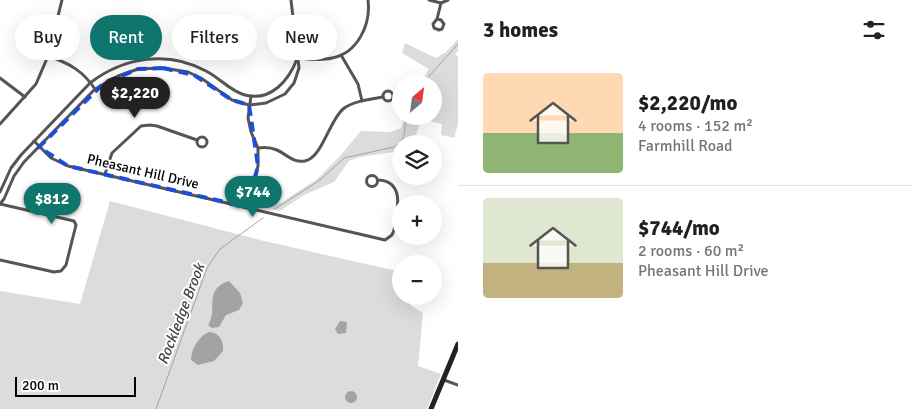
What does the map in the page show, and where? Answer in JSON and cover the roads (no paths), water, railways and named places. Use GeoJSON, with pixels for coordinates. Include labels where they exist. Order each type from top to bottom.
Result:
{"type":"FeatureCollection","features":[{"type":"Feature","properties":{"kind":"main road"},"geometry":{"type":"LineString","coordinates":[[431,409],[458,344]]}},
{"type":"Feature","properties":{"kind":"street"},"geometry":{"type":"LineString","coordinates":[[58,15],[62,0]]}},
{"type":"Feature","properties":{"kind":"street"},"geometry":{"type":"LineString","coordinates":[[291,0],[293,15]]}},
{"type":"Feature","properties":{"kind":"street"},"geometry":{"type":"LineString","coordinates":[[337,56],[353,47],[362,35],[368,18],[368,0]]}},
{"type":"Feature","properties":{"kind":"street"},"geometry":{"type":"LineString","coordinates":[[429,0],[442,2],[448,0]]}},
{"type":"Feature","properties":{"kind":"street"},"geometry":{"type":"LineString","coordinates":[[437,19],[442,2]]}},
{"type":"Feature","properties":{"kind":"street"},"geometry":{"type":"LineString","coordinates":[[341,55],[358,84],[362,101]]}},
{"type":"Feature","properties":{"kind":"street"},"geometry":{"type":"LineString","coordinates":[[0,192],[11,168],[34,141],[90,83],[103,73],[144,59],[168,59],[189,63],[205,70],[230,88],[250,96],[270,92],[282,85],[291,73],[296,60]]}},
{"type":"Feature","properties":{"kind":"street"},"geometry":{"type":"LineString","coordinates":[[0,124],[36,84],[46,60]]}},
{"type":"Feature","properties":{"kind":"street"},"geometry":{"type":"LineString","coordinates":[[59,60],[72,65],[81,72],[95,89]]}},
{"type":"Feature","properties":{"kind":"street"},"geometry":{"type":"LineString","coordinates":[[0,260],[54,272],[62,271],[66,265],[76,229],[74,221],[0,204],[14,176],[24,162],[95,89],[126,72],[150,67],[163,68],[179,70],[194,75],[212,85],[232,100],[249,105],[266,103],[277,99],[289,91],[298,74],[297,60]]}},
{"type":"Feature","properties":{"kind":"street"},"geometry":{"type":"LineString","coordinates":[[0,78],[25,97]]}},
{"type":"Feature","properties":{"kind":"street"},"geometry":{"type":"LineString","coordinates":[[247,207],[258,166],[258,148],[249,123],[250,96]]}},
{"type":"Feature","properties":{"kind":"street"},"geometry":{"type":"LineString","coordinates":[[258,148],[276,149],[298,161],[309,159],[317,152],[340,112],[348,106],[362,101],[383,97]]}},
{"type":"Feature","properties":{"kind":"street"},"geometry":{"type":"LineString","coordinates":[[105,174],[112,153],[141,126],[157,126],[197,140]]}},
{"type":"Feature","properties":{"kind":"street","name":"Pheasant Hill Drive"},"geometry":{"type":"LineString","coordinates":[[34,141],[59,162],[385,240],[392,235],[394,230],[399,198],[391,185],[383,180],[378,180]]}},
{"type":"Feature","properties":{"kind":"street"},"geometry":{"type":"LineString","coordinates":[[444,380],[458,384]]}},
{"type":"Feature","properties":{"kind":"waterway","name":"Rockledge Brook"},"geometry":{"type":"LineString","coordinates":[[430,75],[458,44]]}},
{"type":"Feature","properties":{"kind":"waterway","name":"Rockledge Brook"},"geometry":{"type":"LineString","coordinates":[[275,209],[320,180],[344,158],[394,147],[399,144],[403,137],[405,125]]}},
{"type":"Feature","properties":{"kind":"waterway","name":"Rockledge Brook"},"geometry":{"type":"LineString","coordinates":[[156,409],[207,268],[220,249],[263,218]]}}]}
